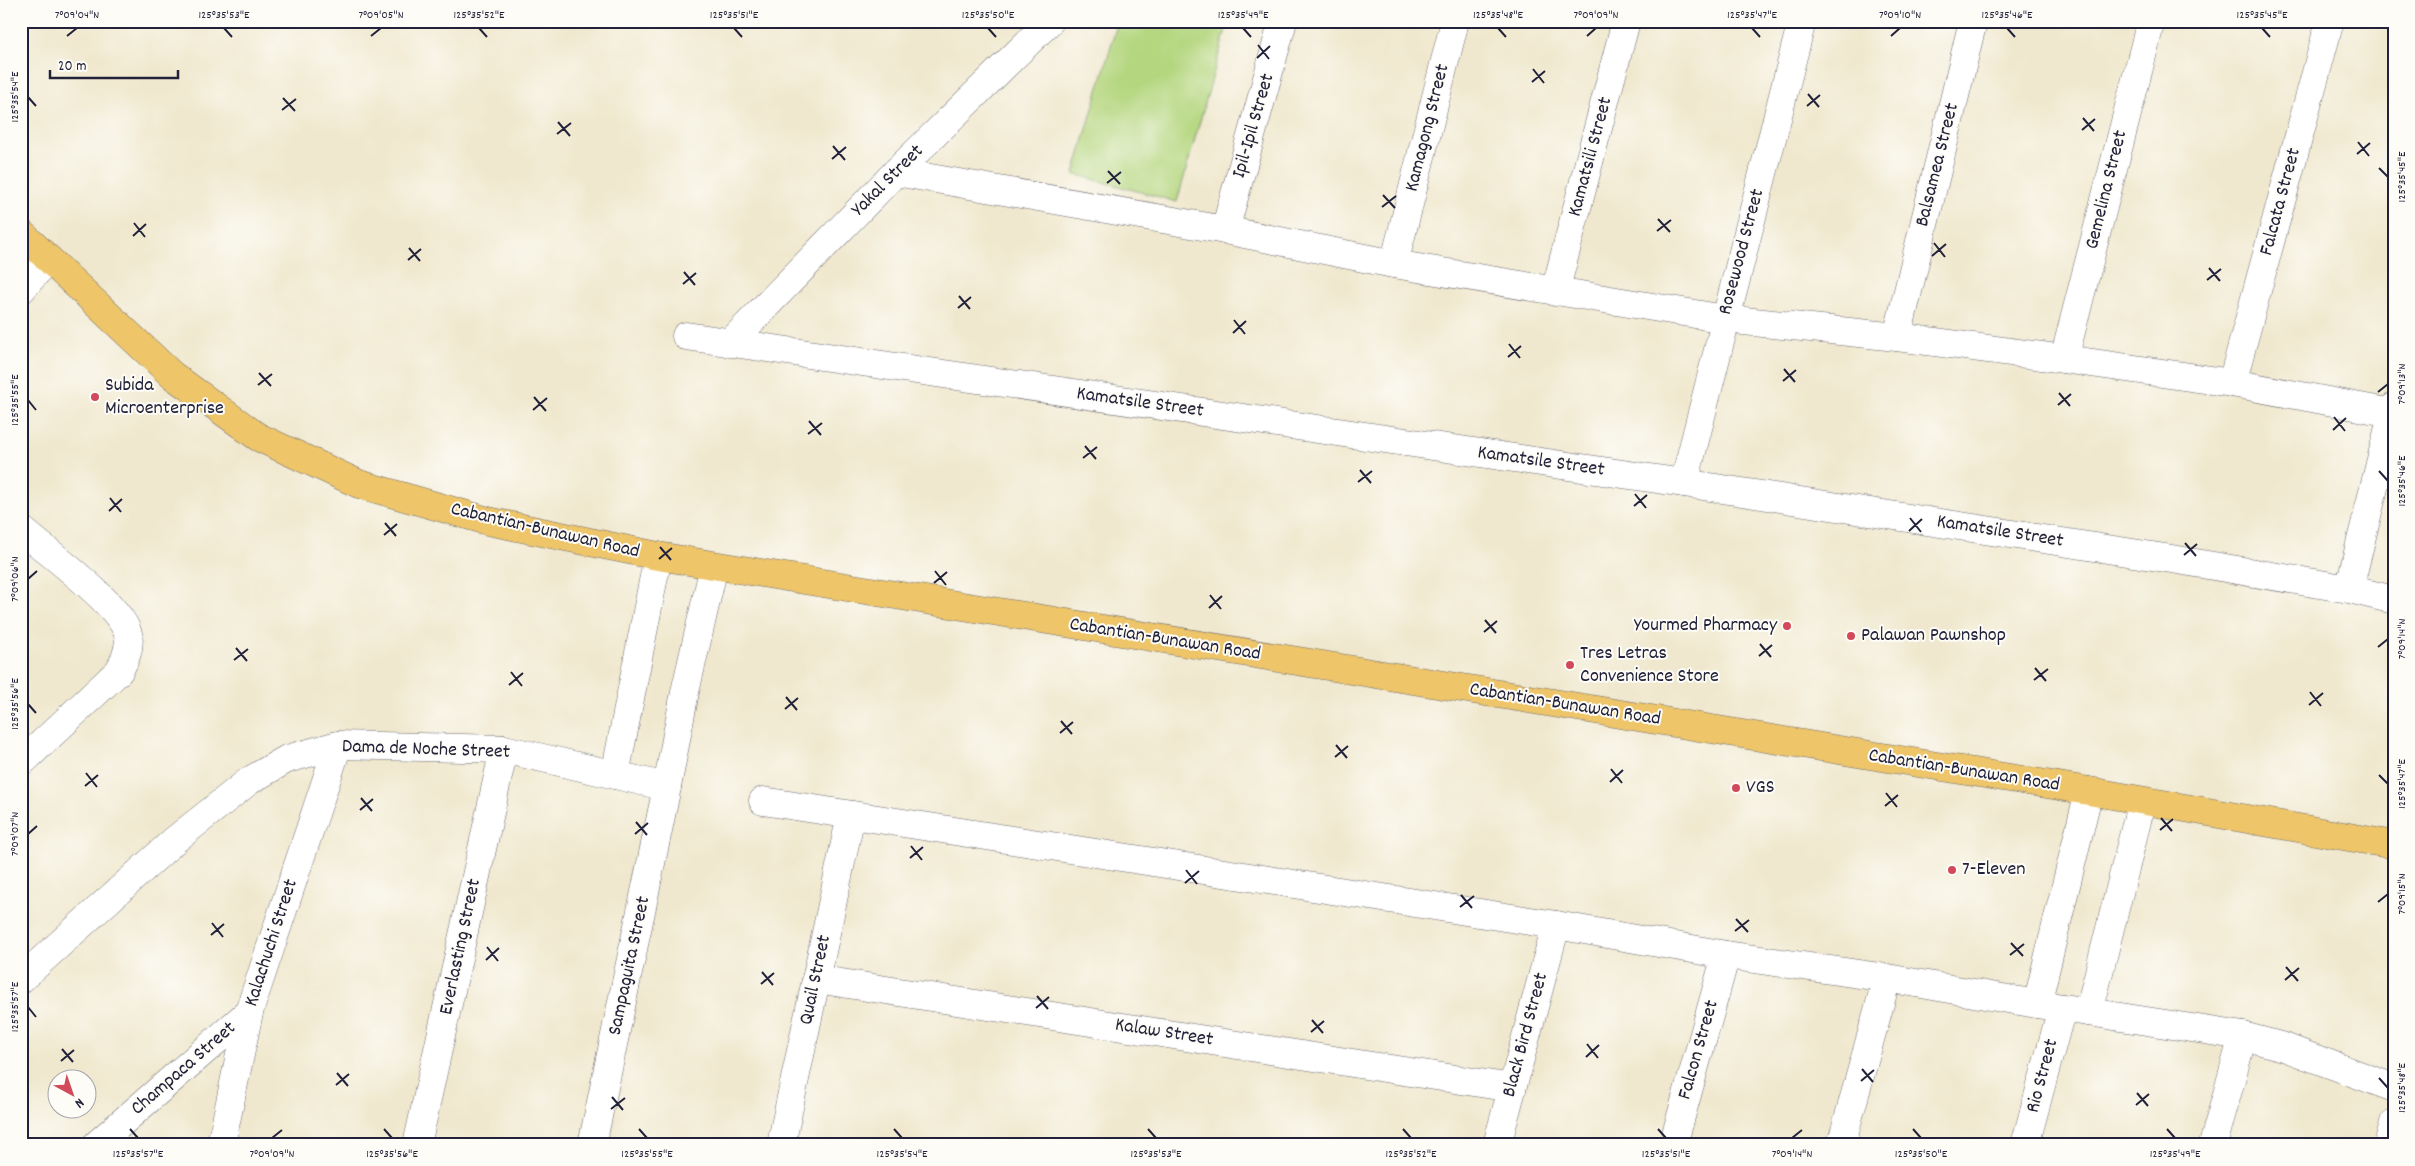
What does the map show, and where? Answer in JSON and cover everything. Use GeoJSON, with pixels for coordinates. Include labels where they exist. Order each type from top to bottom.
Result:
{"type":"FeatureCollection","features":[{"type":"Feature","properties":{"kind":"main road","name":"Cabantian-Bunawan Road"},"geometry":{"type":"LineString","coordinates":[[21,233],[172,375],[258,437],[359,484],[488,521],[714,566],[2089,791],[2394,845]]}},
{"type":"Feature","properties":{"kind":"street","name":"Yakal Street"},"geometry":{"type":"LineString","coordinates":[[730,343],[896,172],[1050,21]]}},
{"type":"Feature","properties":{"kind":"street","name":"Ipil-Ipil Street"},"geometry":{"type":"LineString","coordinates":[[1225,230],[1283,21]]}},
{"type":"Feature","properties":{"kind":"street","name":"Kamagong Street"},"geometry":{"type":"LineString","coordinates":[[1394,264],[1455,21]]}},
{"type":"Feature","properties":{"kind":"street","name":"Kamatsili Street"},"geometry":{"type":"LineString","coordinates":[[1555,292],[1626,21]]}},
{"type":"Feature","properties":{"kind":"street","name":"Rosewood Street"},"geometry":{"type":"LineString","coordinates":[[1684,483],[1802,21]]}},
{"type":"Feature","properties":{"kind":"street","name":"Balsamea Street"},"geometry":{"type":"LineString","coordinates":[[1897,337],[1973,21]]}},
{"type":"Feature","properties":{"kind":"street","name":"Gemelina Street"},"geometry":{"type":"LineString","coordinates":[[2064,359],[2150,21]]}},
{"type":"Feature","properties":{"kind":"street","name":"Falcata Street"},"geometry":{"type":"LineString","coordinates":[[2232,383],[2330,21]]}},
{"type":"Feature","properties":{"kind":"street"},"geometry":{"type":"LineString","coordinates":[[896,172],[1225,230],[1394,264],[1555,292],[1725,319],[1897,337],[2064,359],[2232,383],[2393,410],[2349,589]]}},
{"type":"Feature","properties":{"kind":"street"},"geometry":{"type":"LineString","coordinates":[[21,290],[48,259]]}},
{"type":"Feature","properties":{"kind":"street","name":"Kamatsile Street"},"geometry":{"type":"LineString","coordinates":[[686,336],[1684,483],[2178,560],[2349,589],[2394,600]]}},
{"type":"Feature","properties":{"kind":"street"},"geometry":{"type":"LineString","coordinates":[[21,529],[106,602],[125,625],[129,637],[126,657],[119,671],[21,763]]}},
{"type":"Feature","properties":{"kind":"street"},"geometry":{"type":"LineString","coordinates":[[615,775],[658,556]]}},
{"type":"Feature","properties":{"kind":"street","name":"Sampaguita Street"},"geometry":{"type":"LineString","coordinates":[[592,1145],[668,787],[685,692],[714,566]]}},
{"type":"Feature","properties":{"kind":"street","name":"Dama de Noche Street"},"geometry":{"type":"LineString","coordinates":[[21,979],[176,839],[249,781],[287,759],[338,745],[504,748],[668,787]]}},
{"type":"Feature","properties":{"kind":"street","name":"Kalachuchi Street"},"geometry":{"type":"LineString","coordinates":[[221,1145],[249,1012],[338,745]]}},
{"type":"Feature","properties":{"kind":"street","name":"Everlasting Street"},"geometry":{"type":"LineString","coordinates":[[418,1145],[504,748]]}},
{"type":"Feature","properties":{"kind":"street","name":"Rio Street"},"geometry":{"type":"LineString","coordinates":[[2025,1145],[2089,791]]}},
{"type":"Feature","properties":{"kind":"street"},"geometry":{"type":"LineString","coordinates":[[2089,1012],[2142,800]]}},
{"type":"Feature","properties":{"kind":"street"},"geometry":{"type":"LineString","coordinates":[[763,801],[1556,925],[1726,955],[1887,978],[2049,1006],[2243,1036],[2284,1048],[2394,1088]]}},
{"type":"Feature","properties":{"kind":"street","name":"Quail Street"},"geometry":{"type":"LineString","coordinates":[[781,1145],[851,815]]}},
{"type":"Feature","properties":{"kind":"street","name":"Black Bird Street"},"geometry":{"type":"LineString","coordinates":[[1497,1145],[1556,925]]}},
{"type":"Feature","properties":{"kind":"street","name":"Falcon Street"},"geometry":{"type":"LineString","coordinates":[[1673,1145],[1726,955]]}},
{"type":"Feature","properties":{"kind":"street"},"geometry":{"type":"LineString","coordinates":[[1841,1145],[1887,978]]}},
{"type":"Feature","properties":{"kind":"street","name":"Kalaw Street"},"geometry":{"type":"LineString","coordinates":[[816,979],[1512,1088]]}},
{"type":"Feature","properties":{"kind":"street","name":"Champaca Street"},"geometry":{"type":"LineString","coordinates":[[96,1145],[249,1012]]}},
{"type":"Feature","properties":{"kind":"street"},"geometry":{"type":"LineString","coordinates":[[2213,1145],[2243,1036]]}},
{"type":"Feature","properties":{"kind":"street"},"geometry":{"type":"LineString","coordinates":[[2388,1145],[2394,1123]]}},
{"type":"Feature","properties":{"kind":"green space"},"geometry":{"type":"Polygon","coordinates":[[[1118,21],[1208,21],[1227,26],[1177,202],[1074,174],[1118,21]]]}},
{"type":"Feature","properties":{"kind":"place","name":"Subida Microenterprise"},"geometry":{"type":"Point","coordinates":[95,397]}},
{"type":"Feature","properties":{"kind":"place","name":"Yourmed Pharmacy"},"geometry":{"type":"Point","coordinates":[1787,626]}},
{"type":"Feature","properties":{"kind":"place","name":"Palawan Pawnshop"},"geometry":{"type":"Point","coordinates":[1851,636]}},
{"type":"Feature","properties":{"kind":"place","name":"Tres Letras Convenience Store"},"geometry":{"type":"Point","coordinates":[1570,665]}},
{"type":"Feature","properties":{"kind":"place","name":"VGS"},"geometry":{"type":"Point","coordinates":[1736,788]}},
{"type":"Feature","properties":{"kind":"place","name":"7-Eleven"},"geometry":{"type":"Point","coordinates":[1952,870]}}]}
